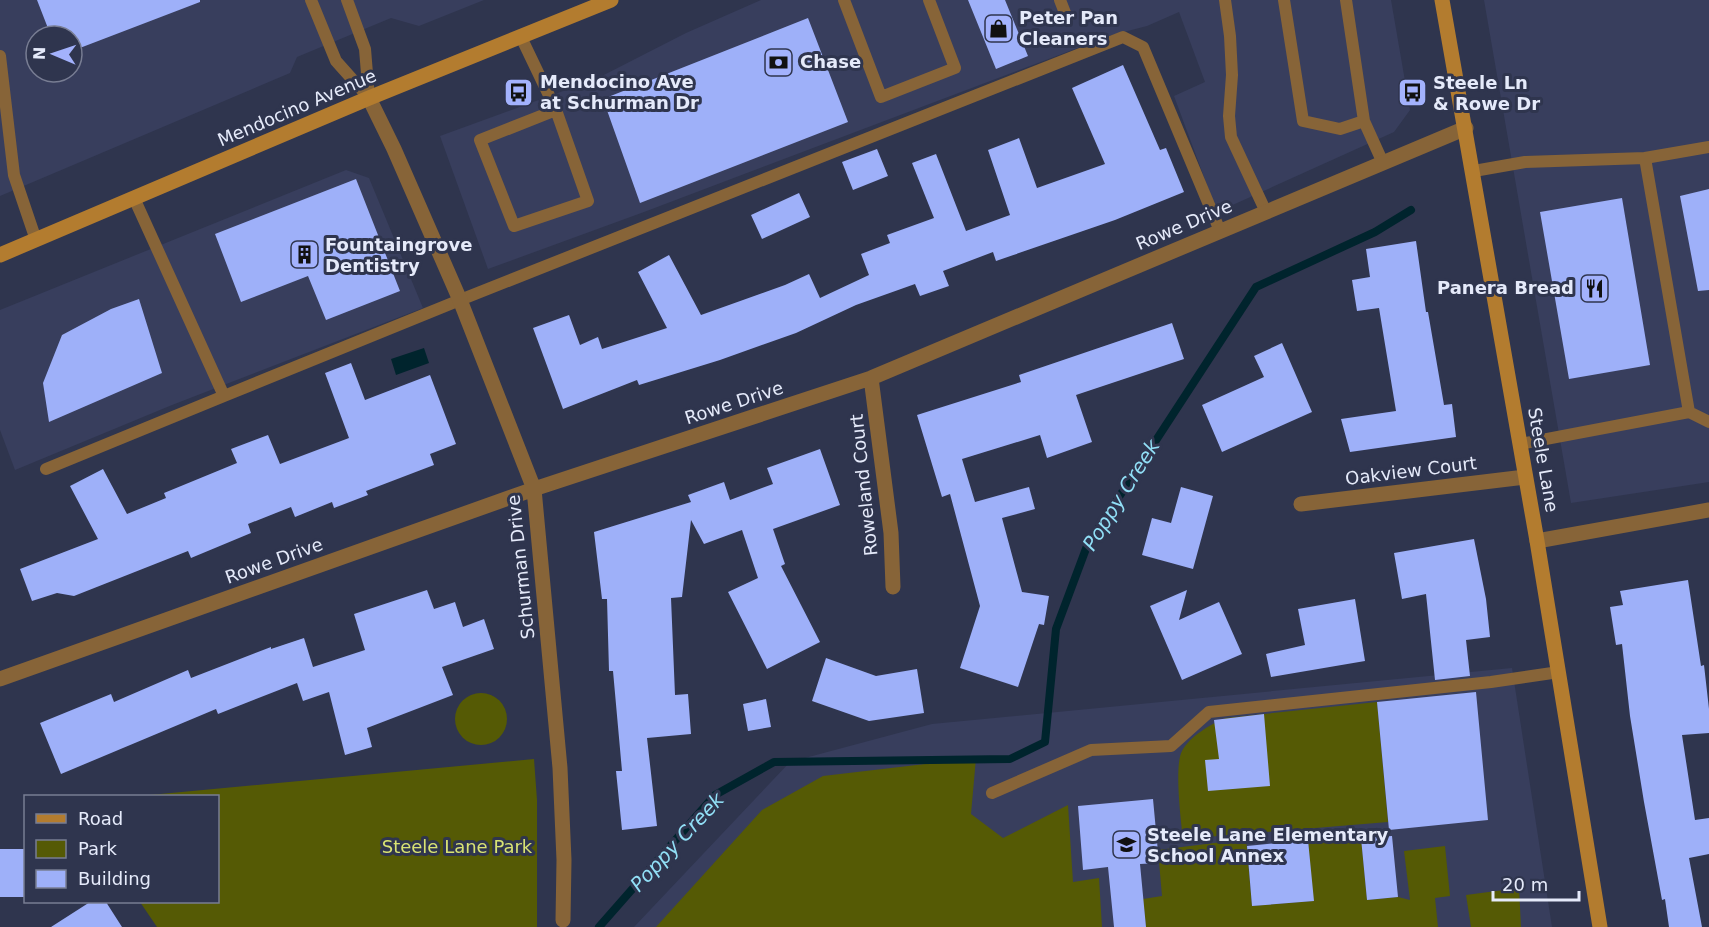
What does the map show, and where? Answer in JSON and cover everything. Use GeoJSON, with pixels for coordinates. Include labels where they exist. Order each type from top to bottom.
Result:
{"type":"FeatureCollection","features":[{"type":"Feature","properties":{"kind":"main road","name":"Mendocino Avenue"},"geometry":{"type":"LineString","coordinates":[[0,255],[369,98],[611,0]]}},
{"type":"Feature","properties":{"kind":"main road","name":"Steele Lane"},"geometry":{"type":"LineString","coordinates":[[1442,0],[1474,171],[1600,927]]}},
{"type":"Feature","properties":{"kind":"street","name":"Schurman Drive"},"geometry":{"type":"LineString","coordinates":[[369,98],[394,149],[460,300],[534,489],[560,768],[564,860],[563,920]]}},
{"type":"Feature","properties":{"kind":"street","name":"Rowe Drive"},"geometry":{"type":"LineString","coordinates":[[0,679],[534,489],[871,378],[1466,128]]}},
{"type":"Feature","properties":{"kind":"street","name":"Roweland Court"},"geometry":{"type":"LineString","coordinates":[[871,378],[891,533],[893,587]]}},
{"type":"Feature","properties":{"kind":"street","name":"Oakview Court"},"geometry":{"type":"LineString","coordinates":[[1301,504],[1525,477]]}},
{"type":"Feature","properties":{"kind":"street"},"geometry":{"type":"LineString","coordinates":[[1537,541],[1709,510]]}},
{"type":"Feature","properties":{"kind":"lane"},"geometry":{"type":"LineString","coordinates":[[311,0],[336,60],[369,98]]}},
{"type":"Feature","properties":{"kind":"lane"},"geometry":{"type":"LineString","coordinates":[[347,0],[365,49],[369,98]]}},
{"type":"Feature","properties":{"kind":"lane"},"geometry":{"type":"LineString","coordinates":[[844,0],[881,97],[955,68],[929,0]]}},
{"type":"Feature","properties":{"kind":"lane"},"geometry":{"type":"LineString","coordinates":[[1060,0],[1067,18]]}},
{"type":"Feature","properties":{"kind":"lane"},"geometry":{"type":"LineString","coordinates":[[1225,0],[1232,75],[1229,116],[1231,137],[1266,212]]}},
{"type":"Feature","properties":{"kind":"lane"},"geometry":{"type":"LineString","coordinates":[[1284,0],[1303,121],[1340,129],[1364,121]]}},
{"type":"Feature","properties":{"kind":"lane"},"geometry":{"type":"LineString","coordinates":[[1346,0],[1364,121],[1383,163]]}},
{"type":"Feature","properties":{"kind":"lane"},"geometry":{"type":"LineString","coordinates":[[46,469],[460,300],[1123,36],[1143,47],[1220,231]]}},
{"type":"Feature","properties":{"kind":"lane"},"geometry":{"type":"LineString","coordinates":[[521,37],[556,110],[588,201],[514,226],[480,140],[556,110]]}},
{"type":"Feature","properties":{"kind":"lane"},"geometry":{"type":"LineString","coordinates":[[0,56],[14,175],[36,240]]}},
{"type":"Feature","properties":{"kind":"lane"},"geometry":{"type":"LineString","coordinates":[[1474,171],[1525,162],[1645,158],[1709,147]]}},
{"type":"Feature","properties":{"kind":"lane"},"geometry":{"type":"LineString","coordinates":[[1645,158],[1689,412]]}},
{"type":"Feature","properties":{"kind":"lane"},"geometry":{"type":"LineString","coordinates":[[134,198],[224,396]]}},
{"type":"Feature","properties":{"kind":"lane"},"geometry":{"type":"LineString","coordinates":[[1520,444],[1689,412],[1709,422]]}},
{"type":"Feature","properties":{"kind":"lane"},"geometry":{"type":"LineString","coordinates":[[992,793],[1091,750],[1171,746],[1209,712],[1491,682],[1558,672]]}},
{"type":"Feature","properties":{"kind":"shaded area"},"geometry":{"type":"Polygon","coordinates":[[[0,0],[484,0],[419,26],[391,18],[297,57],[290,73],[0,196],[0,0]]]}},
{"type":"Feature","properties":{"kind":"shaded area"},"geometry":{"type":"Polygon","coordinates":[[[761,0],[1391,0],[1410,110],[1394,132],[1217,212],[1174,96],[1205,82],[1179,12],[1147,26],[1112,35],[488,269],[440,136],[596,79],[686,33],[761,0]]]}},
{"type":"Feature","properties":{"kind":"shaded area"},"geometry":{"type":"Polygon","coordinates":[[[1484,0],[1709,0],[1709,482],[1571,503],[1484,0]]]}},
{"type":"Feature","properties":{"kind":"shaded area"},"geometry":{"type":"Polygon","coordinates":[[[346,170],[369,178],[423,308],[172,405],[15,470],[0,430],[0,310],[346,170]]]}},
{"type":"Feature","properties":{"kind":"shaded area"},"geometry":{"type":"Polygon","coordinates":[[[424,348],[429,363],[396,375],[391,359],[424,348]]]}},
{"type":"Feature","properties":{"kind":"shaded area","name":"Steele Lane Elementary School Annex"},"geometry":{"type":"Polygon","coordinates":[[[1512,668],[1552,927],[634,927],[790,762],[932,724],[1512,668]]]}},
{"type":"Feature","properties":{"kind":"green space"},"geometry":{"type":"Polygon","coordinates":[[[476,693],[486,693],[496,697],[503,704],[507,719],[503,734],[496,741],[486,745],[476,745],[466,741],[459,734],[455,724],[455,714],[459,704],[466,697],[476,693]]]}},
{"type":"Feature","properties":{"kind":"green space"},"geometry":{"type":"Polygon","coordinates":[[[1377,702],[1388,822],[1183,839],[1178,769],[1182,751],[1201,731],[1226,718],[1377,702]]]}},
{"type":"Feature","properties":{"kind":"green space"},"geometry":{"type":"Polygon","coordinates":[[[976,758],[971,814],[1003,838],[1068,805],[1073,882],[1099,878],[1102,927],[656,927],[762,810],[823,776],[976,758]]]}},
{"type":"Feature","properties":{"kind":"green space","name":"Steele Lane Park"},"geometry":{"type":"Polygon","coordinates":[[[534,759],[537,800],[537,927],[157,927],[141,903],[219,903],[219,795],[150,795],[534,759]]]}},
{"type":"Feature","properties":{"kind":"green space"},"geometry":{"type":"Polygon","coordinates":[[[1361,838],[1367,900],[1398,897],[1410,900],[1404,851],[1445,846],[1450,896],[1435,898],[1438,927],[1146,927],[1143,899],[1162,896],[1158,850],[1246,839],[1252,906],[1313,901],[1308,840],[1361,838]]]}},
{"type":"Feature","properties":{"kind":"green space"},"geometry":{"type":"Polygon","coordinates":[[[1519,888],[1521,927],[1471,927],[1466,895],[1519,888]]]}},
{"type":"Feature","properties":{"kind":"building"},"geometry":{"type":"Polygon","coordinates":[[[37,0],[200,0],[200,2],[84,46],[84,24],[46,24],[37,0]]]}},
{"type":"Feature","properties":{"kind":"building","name":"Peter Pan Cleaners"},"geometry":{"type":"Polygon","coordinates":[[[968,0],[1005,0],[1028,56],[996,69],[968,0]]]}},
{"type":"Feature","properties":{"kind":"building"},"geometry":{"type":"Polygon","coordinates":[[[808,18],[848,122],[640,203],[603,99],[808,18]]]}},
{"type":"Feature","properties":{"kind":"building"},"geometry":{"type":"Polygon","coordinates":[[[1123,65],[1160,150],[1166,148],[1184,192],[1115,220],[996,261],[993,252],[943,271],[949,286],[920,296],[915,284],[856,305],[796,333],[720,360],[639,385],[637,380],[563,409],[533,328],[569,315],[580,345],[598,337],[602,349],[667,328],[638,272],[669,255],[701,315],[809,274],[820,298],[869,275],[861,254],[890,243],[887,235],[934,218],[912,163],[936,154],[966,231],[1010,215],[988,150],[1019,138],[1037,188],[1105,164],[1072,88],[1123,65]]]}},
{"type":"Feature","properties":{"kind":"building"},"geometry":{"type":"Polygon","coordinates":[[[877,149],[888,176],[853,190],[842,162],[877,149]]]}},
{"type":"Feature","properties":{"kind":"building","name":"Fountaingrove Dentistry"},"geometry":{"type":"Polygon","coordinates":[[[356,179],[400,291],[326,320],[308,276],[241,302],[215,234],[356,179]]]}},
{"type":"Feature","properties":{"kind":"building"},"geometry":{"type":"Polygon","coordinates":[[[1709,189],[1709,290],[1698,291],[1680,196],[1709,189]]]}},
{"type":"Feature","properties":{"kind":"building"},"geometry":{"type":"Polygon","coordinates":[[[799,193],[810,217],[762,239],[751,215],[799,193]]]}},
{"type":"Feature","properties":{"kind":"building","name":"Panera Bread"},"geometry":{"type":"Polygon","coordinates":[[[1622,198],[1650,365],[1569,379],[1540,212],[1622,198]]]}},
{"type":"Feature","properties":{"kind":"building"},"geometry":{"type":"Polygon","coordinates":[[[1416,241],[1426,312],[1428,312],[1444,405],[1452,404],[1456,437],[1350,452],[1341,419],[1396,411],[1379,308],[1357,311],[1352,280],[1370,277],[1366,249],[1416,241]]]}},
{"type":"Feature","properties":{"kind":"building"},"geometry":{"type":"Polygon","coordinates":[[[139,299],[162,373],[49,422],[43,383],[62,335],[111,309],[139,299]]]}},
{"type":"Feature","properties":{"kind":"building"},"geometry":{"type":"Polygon","coordinates":[[[1172,323],[1184,359],[1076,395],[1092,442],[1047,458],[1040,435],[962,459],[975,502],[1029,487],[1035,509],[1002,518],[1022,592],[1049,596],[1044,625],[1039,624],[1018,687],[960,668],[980,606],[950,494],[942,497],[917,415],[1021,382],[1019,375],[1172,323]]]}},
{"type":"Feature","properties":{"kind":"building"},"geometry":{"type":"Polygon","coordinates":[[[1282,343],[1312,412],[1222,452],[1202,405],[1264,377],[1254,356],[1282,343]]]}},
{"type":"Feature","properties":{"kind":"building"},"geometry":{"type":"Polygon","coordinates":[[[351,363],[365,400],[430,375],[456,444],[430,454],[434,465],[366,491],[368,495],[334,508],[332,502],[295,517],[291,507],[248,524],[251,533],[191,558],[188,551],[74,596],[57,593],[32,601],[20,569],[98,539],[70,486],[103,469],[127,514],[166,498],[164,493],[237,463],[231,449],[268,435],[280,464],[349,438],[325,373],[351,363]]]}},
{"type":"Feature","properties":{"kind":"building"},"geometry":{"type":"Polygon","coordinates":[[[820,449],[840,505],[773,529],[785,564],[781,566],[820,642],[767,669],[728,592],[758,578],[742,530],[704,544],[691,520],[682,597],[671,598],[675,695],[688,694],[691,734],[647,738],[657,826],[622,830],[616,771],[622,771],[613,671],[609,671],[607,599],[602,599],[594,532],[691,502],[688,495],[724,482],[730,500],[773,484],[767,468],[820,449]]]}},
{"type":"Feature","properties":{"kind":"building"},"geometry":{"type":"Polygon","coordinates":[[[1181,487],[1213,496],[1193,569],[1142,555],[1152,518],[1171,523],[1181,487]]]}},
{"type":"Feature","properties":{"kind":"building"},"geometry":{"type":"Polygon","coordinates":[[[1474,539],[1486,599],[1490,637],[1466,640],[1470,676],[1435,680],[1426,594],[1402,599],[1394,553],[1474,539]]]}},
{"type":"Feature","properties":{"kind":"building"},"geometry":{"type":"Polygon","coordinates":[[[1688,580],[1701,666],[1704,665],[1709,733],[1682,735],[1695,820],[1709,818],[1709,854],[1689,858],[1702,927],[1669,927],[1644,802],[1630,716],[1622,644],[1616,645],[1610,607],[1623,605],[1620,591],[1688,580]]]}},
{"type":"Feature","properties":{"kind":"building"},"geometry":{"type":"Polygon","coordinates":[[[427,590],[434,609],[455,602],[463,627],[484,619],[494,649],[442,667],[453,695],[367,728],[372,747],[345,755],[329,692],[303,701],[297,683],[218,714],[216,709],[61,774],[40,723],[111,694],[114,702],[188,670],[191,678],[271,647],[271,649],[304,638],[313,667],[365,650],[354,614],[427,590]]]}},
{"type":"Feature","properties":{"kind":"building"},"geometry":{"type":"Polygon","coordinates":[[[1187,590],[1179,620],[1219,602],[1242,654],[1182,680],[1150,606],[1187,590]]]}},
{"type":"Feature","properties":{"kind":"building"},"geometry":{"type":"Polygon","coordinates":[[[1355,599],[1365,661],[1271,677],[1266,654],[1305,645],[1298,609],[1355,599]]]}},
{"type":"Feature","properties":{"kind":"building"},"geometry":{"type":"Polygon","coordinates":[[[826,658],[876,676],[917,669],[924,713],[869,721],[812,701],[826,658]]]}},
{"type":"Feature","properties":{"kind":"building"},"geometry":{"type":"Polygon","coordinates":[[[1476,692],[1488,820],[1389,830],[1377,702],[1476,692]]]}},
{"type":"Feature","properties":{"kind":"building"},"geometry":{"type":"Polygon","coordinates":[[[766,699],[771,727],[748,731],[743,704],[766,699]]]}},
{"type":"Feature","properties":{"kind":"building"},"geometry":{"type":"Polygon","coordinates":[[[1264,714],[1270,786],[1208,791],[1205,760],[1219,759],[1214,720],[1264,714]]]}},
{"type":"Feature","properties":{"kind":"building"},"geometry":{"type":"Polygon","coordinates":[[[1153,799],[1159,863],[1140,864],[1146,927],[1114,927],[1108,867],[1083,870],[1078,806],[1153,799]]]}},
{"type":"Feature","properties":{"kind":"building"},"geometry":{"type":"Polygon","coordinates":[[[1392,836],[1398,897],[1367,900],[1361,838],[1392,836]]]}},
{"type":"Feature","properties":{"kind":"building"},"geometry":{"type":"Polygon","coordinates":[[[1308,840],[1314,901],[1252,906],[1247,846],[1308,840]]]}},
{"type":"Feature","properties":{"kind":"building"},"geometry":{"type":"Polygon","coordinates":[[[0,849],[24,849],[24,897],[0,897],[0,849]]]}},
{"type":"Feature","properties":{"kind":"building"},"geometry":{"type":"Polygon","coordinates":[[[88,903],[107,903],[122,927],[51,927],[88,903]]]}},
{"type":"Feature","properties":{"kind":"waterway","name":"Poppy Creek"},"geometry":{"type":"LineString","coordinates":[[599,927],[715,795],[774,762],[1010,759],[1045,742],[1056,629],[1087,546],[1256,287],[1375,232],[1411,210]]}},
{"type":"Feature","properties":{"kind":"place","name":"Peter Pan Cleaners"},"geometry":{"type":"Point","coordinates":[998,28]}},
{"type":"Feature","properties":{"kind":"place","name":"Chase"},"geometry":{"type":"Point","coordinates":[779,62]}},
{"type":"Feature","properties":{"kind":"place","name":"Mendocino Ave at Schurman Dr"},"geometry":{"type":"Point","coordinates":[519,92]}},
{"type":"Feature","properties":{"kind":"place","name":"Steele Ln & Rowe Dr"},"geometry":{"type":"Point","coordinates":[1412,93]}},
{"type":"Feature","properties":{"kind":"place","name":"Fountaingrove Dentistry"},"geometry":{"type":"Point","coordinates":[304,255]}},
{"type":"Feature","properties":{"kind":"place","name":"Panera Bread"},"geometry":{"type":"Point","coordinates":[1595,288]}},
{"type":"Feature","properties":{"kind":"place","name":"Steele Lane Elementary School Annex"},"geometry":{"type":"Point","coordinates":[1126,845]}}]}
